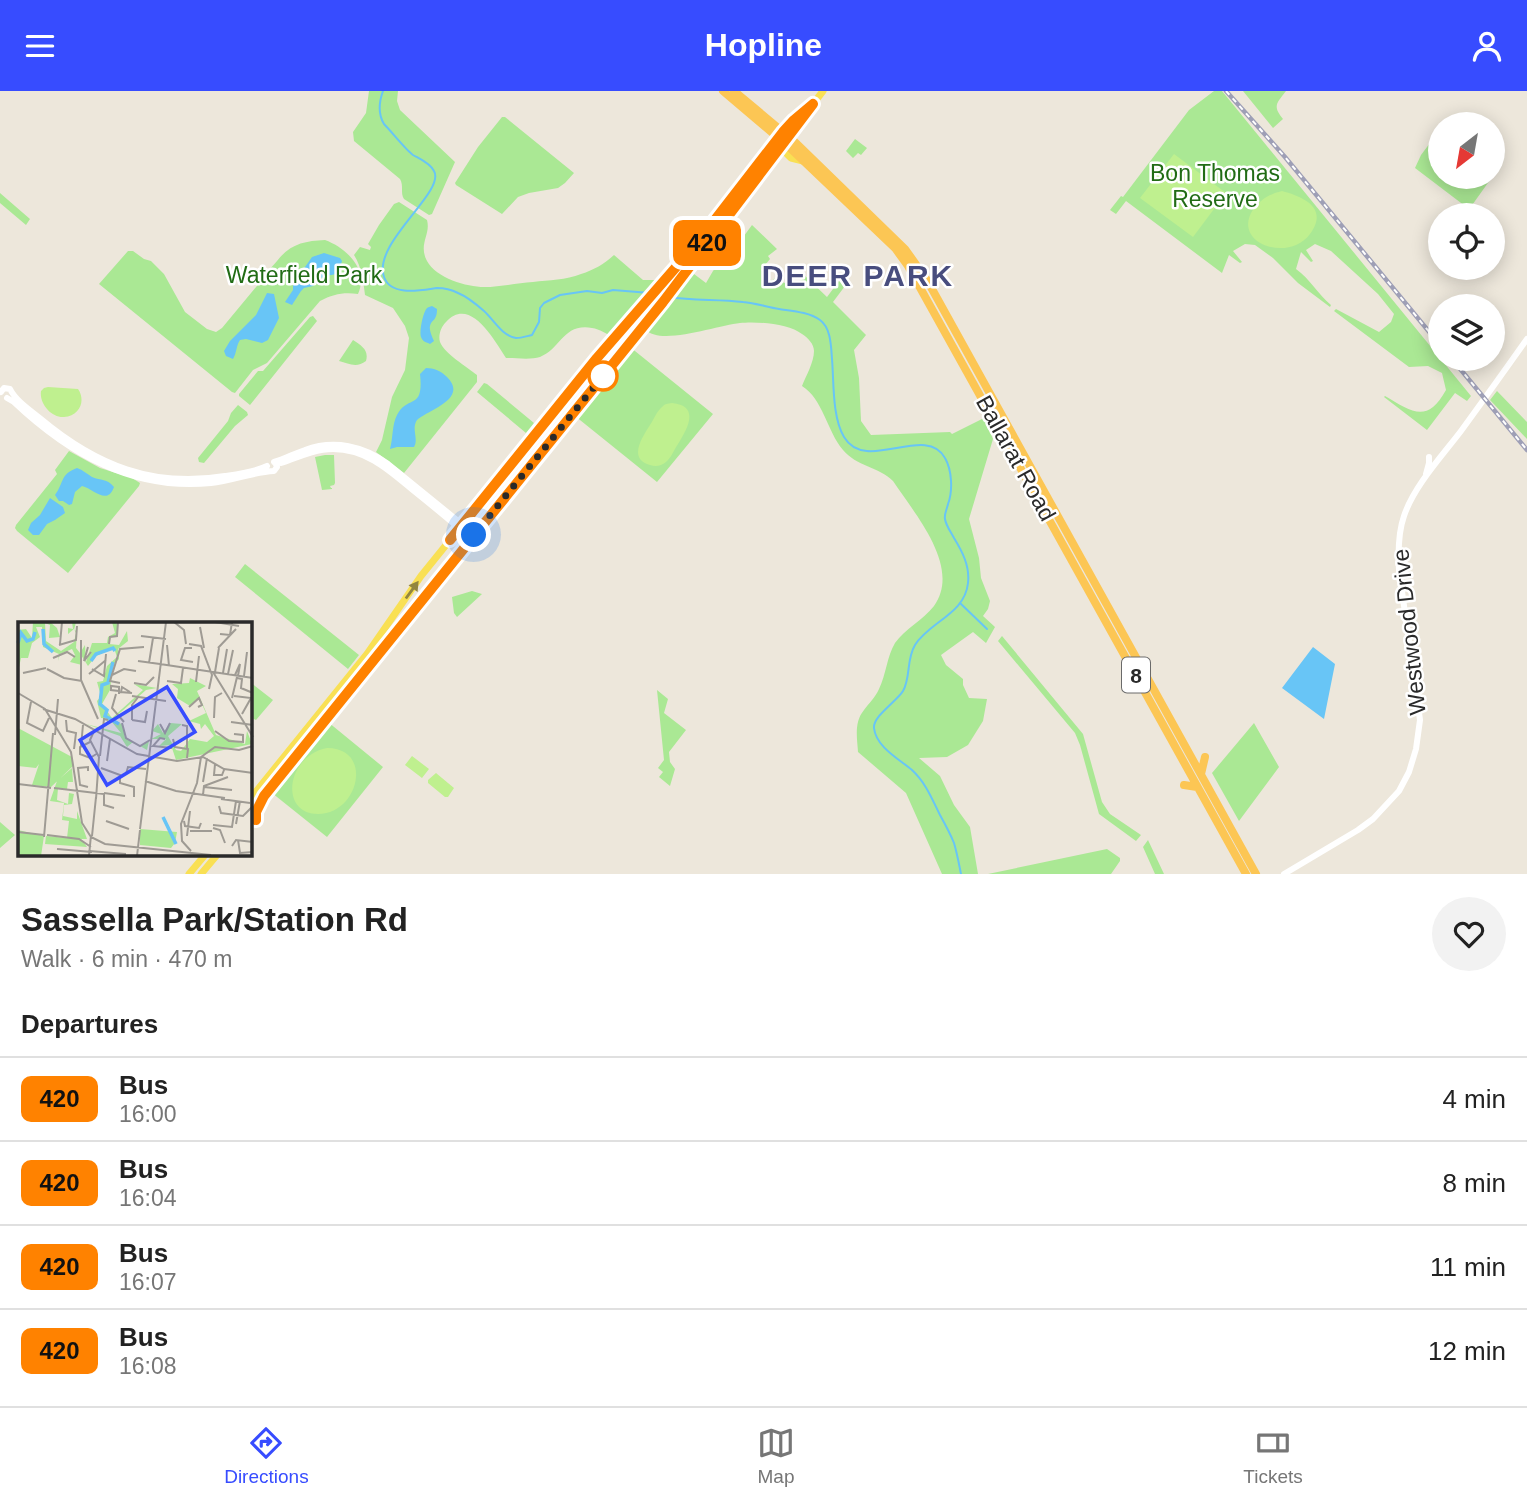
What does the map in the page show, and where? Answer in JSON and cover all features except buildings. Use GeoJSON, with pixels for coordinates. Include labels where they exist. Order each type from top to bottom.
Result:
{"type":"FeatureCollection","features":[{"type":"Feature","properties":{"kind":"highway","name":"Ballarat Road"},"geometry":{"type":"LineString","coordinates":[[723,91],[783,139],[905,249],[927,280],[946,324]]}},
{"type":"Feature","properties":{"kind":"highway","name":"Ballarat Road"},"geometry":{"type":"LineString","coordinates":[[734,91],[771,121],[804,162],[895,248],[915,277],[946,324],[1188,761],[1197,787],[1254,873]]}},
{"type":"Feature","properties":{"kind":"highway"},"geometry":{"type":"LineString","coordinates":[[1201,774],[1205,757]]}},
{"type":"Feature","properties":{"kind":"highway","name":"Ballarat Road"},"geometry":{"type":"LineString","coordinates":[[1188,761],[1201,774],[1254,873]]}},
{"type":"Feature","properties":{"kind":"highway"},"geometry":{"type":"LineString","coordinates":[[1184,785],[1197,787]]}},
{"type":"Feature","properties":{"kind":"main road"},"geometry":{"type":"LineString","coordinates":[[252,797],[360,663],[412,589],[585,373],[660,286],[700,246],[792,126],[823,91]]}},
{"type":"Feature","properties":{"kind":"main road"},"geometry":{"type":"LineString","coordinates":[[771,121],[792,126]]}},
{"type":"Feature","properties":{"kind":"main road"},"geometry":{"type":"LineString","coordinates":[[252,811],[663,302],[767,154],[792,126]]}},
{"type":"Feature","properties":{"kind":"main road"},"geometry":{"type":"LineString","coordinates":[[629,322],[639,331]]}},
{"type":"Feature","properties":{"kind":"main road","name":"Westwood Drive"},"geometry":{"type":"LineString","coordinates":[[1284,874],[1373,819],[1399,790],[1412,762],[1420,720],[1399,570],[1398,554],[1404,515],[1420,485],[1527,339]]}},
{"type":"Feature","properties":{"kind":"main road"},"geometry":{"type":"LineString","coordinates":[[1,389],[3,397],[10,396],[72,443],[103,461],[165,478],[230,476],[282,463],[325,447],[347,445],[377,456],[464,524],[474,535]]}},
{"type":"Feature","properties":{"kind":"main road"},"geometry":{"type":"LineString","coordinates":[[325,447],[348,450],[378,462],[464,524]]}},
{"type":"Feature","properties":{"kind":"main road"},"geometry":{"type":"LineString","coordinates":[[1420,485],[1428,467],[1429,457]]}},
{"type":"Feature","properties":{"kind":"main road"},"geometry":{"type":"LineString","coordinates":[[256,820],[256,812],[264,796]]}},
{"type":"Feature","properties":{"kind":"main road"},"geometry":{"type":"LineString","coordinates":[[196,873],[204,857]]}},
{"type":"Feature","properties":{"kind":"main road"},"geometry":{"type":"LineString","coordinates":[[196,873],[215,857]]}},
{"type":"Feature","properties":{"kind":"main road"},"geometry":{"type":"LineString","coordinates":[[207,874],[210,863]]}},
{"type":"Feature","properties":{"kind":"green space"},"geometry":{"type":"Polygon","coordinates":[[[369,91],[398,91],[400,110],[455,162],[432,214],[429,215],[404,199],[400,179],[354,141],[353,132],[366,113],[369,91]]]}},
{"type":"Feature","properties":{"kind":"green space","name":"Bon Thomas Reserve"},"geometry":{"type":"Polygon","coordinates":[[[1214,91],[1222,91],[1428,343],[1428,366],[1409,367],[1334,311],[1336,309],[1379,332],[1391,322],[1394,314],[1378,294],[1331,251],[1315,244],[1306,250],[1313,261],[1301,252],[1296,269],[1306,277],[1330,307],[1255,245],[1245,244],[1233,251],[1242,262],[1229,255],[1222,273],[1126,201],[1116,214],[1110,210],[1121,196],[1123,197],[1189,110],[1214,91]]]}},
{"type":"Feature","properties":{"kind":"green space"},"geometry":{"type":"Polygon","coordinates":[[[1243,91],[1286,91],[1277,105],[1283,119],[1273,128],[1243,91]]]}},
{"type":"Feature","properties":{"kind":"green space"},"geometry":{"type":"Polygon","coordinates":[[[502,117],[574,173],[558,188],[518,197],[502,214],[455,183],[478,147],[502,117]]]}},
{"type":"Feature","properties":{"kind":"green space"},"geometry":{"type":"Polygon","coordinates":[[[855,139],[867,148],[861,155],[858,153],[853,158],[846,151],[855,139]]]}},
{"type":"Feature","properties":{"kind":"green space"},"geometry":{"type":"Polygon","coordinates":[[[1428,146],[1428,178],[1415,168],[1428,146]]]}},
{"type":"Feature","properties":{"kind":"green space"},"geometry":{"type":"Polygon","coordinates":[[[1174,154],[1226,193],[1193,237],[1140,198],[1174,154]]]}},
{"type":"Feature","properties":{"kind":"green space"},"geometry":{"type":"Polygon","coordinates":[[[1443,189],[1483,189],[1474,203],[1461,203],[1443,189]]]}},
{"type":"Feature","properties":{"kind":"green space"},"geometry":{"type":"Polygon","coordinates":[[[1282,191],[1306,200],[1317,217],[1310,234],[1300,243],[1276,248],[1255,239],[1249,230],[1249,219],[1261,201],[1282,191]]]}},
{"type":"Feature","properties":{"kind":"green space"},"geometry":{"type":"Polygon","coordinates":[[[0,193],[30,219],[26,225],[0,203],[0,193]]]}},
{"type":"Feature","properties":{"kind":"green space"},"geometry":{"type":"Polygon","coordinates":[[[399,202],[427,220],[424,250],[431,267],[445,277],[461,283],[490,287],[563,279],[590,271],[614,255],[643,280],[660,280],[613,337],[582,327],[568,333],[547,353],[536,358],[506,358],[481,323],[464,314],[455,315],[443,326],[440,342],[451,355],[477,375],[477,382],[404,473],[376,452],[382,440],[392,397],[405,370],[409,338],[405,326],[393,308],[365,295],[363,279],[354,255],[360,247],[370,250],[368,244],[379,225],[394,204],[399,202]]]}},
{"type":"Feature","properties":{"kind":"green space"},"geometry":{"type":"Polygon","coordinates":[[[752,225],[777,249],[768,256],[770,259],[761,270],[772,281],[775,278],[785,283],[795,282],[802,280],[802,273],[827,297],[839,281],[845,286],[833,302],[866,335],[854,350],[859,378],[861,421],[871,435],[952,434],[984,418],[993,439],[969,519],[981,578],[990,601],[983,616],[995,627],[986,643],[973,632],[941,655],[946,665],[963,679],[969,698],[987,699],[983,721],[968,745],[947,757],[919,758],[940,776],[954,805],[970,827],[978,874],[942,874],[906,793],[858,752],[859,720],[879,689],[892,648],[899,638],[934,606],[941,591],[939,558],[923,524],[893,481],[881,472],[854,460],[843,450],[815,399],[802,386],[814,351],[810,341],[802,334],[781,326],[755,322],[664,336],[646,330],[690,271],[706,283],[739,238],[741,240],[752,225]]]}},
{"type":"Feature","properties":{"kind":"green space","name":"Waterfield Park"},"geometry":{"type":"Polygon","coordinates":[[[325,240],[341,248],[354,261],[361,277],[358,294],[339,294],[320,301],[267,363],[253,370],[235,393],[99,284],[128,251],[133,251],[151,261],[164,274],[185,312],[207,329],[216,332],[282,255],[292,247],[325,240]]]}},
{"type":"Feature","properties":{"kind":"green space"},"geometry":{"type":"Polygon","coordinates":[[[313,316],[317,321],[250,405],[239,394],[313,316]]]}},
{"type":"Feature","properties":{"kind":"green space"},"geometry":{"type":"Polygon","coordinates":[[[353,340],[366,351],[366,361],[356,365],[339,361],[353,340]]]}},
{"type":"Feature","properties":{"kind":"green space"},"geometry":{"type":"Polygon","coordinates":[[[630,347],[713,414],[657,482],[575,416],[630,347]]]}},
{"type":"Feature","properties":{"kind":"green space","name":"Bon Thomas Reserve"},"geometry":{"type":"Polygon","coordinates":[[[1438,371],[1451,371],[1471,396],[1467,401],[1455,393],[1427,430],[1384,397],[1411,410],[1425,411],[1439,401],[1446,390],[1442,373],[1438,371]]]}},
{"type":"Feature","properties":{"kind":"green space"},"geometry":{"type":"Polygon","coordinates":[[[484,383],[534,423],[526,433],[477,392],[484,383]]]}},
{"type":"Feature","properties":{"kind":"green space"},"geometry":{"type":"Polygon","coordinates":[[[48,387],[78,389],[81,402],[78,411],[64,417],[51,413],[41,396],[41,391],[48,387]]]}},
{"type":"Feature","properties":{"kind":"green space"},"geometry":{"type":"Polygon","coordinates":[[[1497,391],[1527,422],[1527,439],[1490,400],[1497,391]]]}},
{"type":"Feature","properties":{"kind":"green space"},"geometry":{"type":"Polygon","coordinates":[[[672,403],[681,405],[689,413],[688,425],[668,460],[658,466],[650,465],[639,458],[641,441],[659,411],[672,403]]]}},
{"type":"Feature","properties":{"kind":"green space"},"geometry":{"type":"Polygon","coordinates":[[[238,405],[248,415],[235,426],[204,463],[199,462],[198,458],[238,405]]]}},
{"type":"Feature","properties":{"kind":"green space"},"geometry":{"type":"Polygon","coordinates":[[[69,451],[100,468],[140,483],[68,573],[15,528],[57,474],[55,470],[69,451]]]}},
{"type":"Feature","properties":{"kind":"green space"},"geometry":{"type":"Polygon","coordinates":[[[334,455],[335,483],[330,486],[332,489],[322,490],[315,457],[334,455]]]}},
{"type":"Feature","properties":{"kind":"green space"},"geometry":{"type":"Polygon","coordinates":[[[245,564],[359,655],[348,669],[235,577],[245,564]]]}},
{"type":"Feature","properties":{"kind":"green space"},"geometry":{"type":"Polygon","coordinates":[[[472,591],[482,594],[457,617],[452,597],[472,591]]]}},
{"type":"Feature","properties":{"kind":"green space"},"geometry":{"type":"Polygon","coordinates":[[[1002,636],[1083,734],[1102,802],[1110,814],[1141,835],[1136,841],[1099,814],[1075,733],[998,641],[1002,636]]]}},
{"type":"Feature","properties":{"kind":"green space"},"geometry":{"type":"Polygon","coordinates":[[[252,684],[273,700],[256,720],[252,718],[252,684]]]}},
{"type":"Feature","properties":{"kind":"green space"},"geometry":{"type":"Polygon","coordinates":[[[657,690],[668,699],[664,713],[686,730],[669,752],[670,762],[675,769],[670,786],[659,777],[663,772],[658,768],[664,760],[657,690]]]}},
{"type":"Feature","properties":{"kind":"green space"},"geometry":{"type":"Polygon","coordinates":[[[328,722],[383,767],[327,837],[272,793],[328,722]]]}},
{"type":"Feature","properties":{"kind":"green space"},"geometry":{"type":"Polygon","coordinates":[[[1254,723],[1279,767],[1239,821],[1212,773],[1254,723]]]}},
{"type":"Feature","properties":{"kind":"green space"},"geometry":{"type":"Polygon","coordinates":[[[327,748],[342,751],[351,758],[356,769],[356,781],[343,804],[332,811],[318,814],[297,805],[292,784],[303,762],[313,753],[327,748]]]}},
{"type":"Feature","properties":{"kind":"green space"},"geometry":{"type":"Polygon","coordinates":[[[412,756],[429,769],[422,778],[405,765],[412,756]]]}},
{"type":"Feature","properties":{"kind":"green space"},"geometry":{"type":"Polygon","coordinates":[[[436,773],[454,788],[448,797],[428,783],[436,773]]]}},
{"type":"Feature","properties":{"kind":"green space"},"geometry":{"type":"Polygon","coordinates":[[[0,822],[15,835],[0,848],[0,822]]]}},
{"type":"Feature","properties":{"kind":"green space"},"geometry":{"type":"Polygon","coordinates":[[[1148,840],[1164,874],[1155,874],[1143,847],[1148,840]]]}},
{"type":"Feature","properties":{"kind":"green space"},"geometry":{"type":"Polygon","coordinates":[[[1107,849],[1120,858],[1111,874],[988,874],[1107,849]]]}},
{"type":"Feature","properties":{"kind":"water"},"geometry":{"type":"Polygon","coordinates":[[[324,253],[340,258],[342,261],[338,271],[325,275],[313,286],[304,288],[292,305],[285,302],[293,290],[293,274],[305,267],[312,257],[324,253]]]}},
{"type":"Feature","properties":{"kind":"water"},"geometry":{"type":"Polygon","coordinates":[[[267,293],[274,294],[279,318],[268,340],[262,343],[240,340],[233,359],[226,356],[224,351],[230,341],[256,315],[267,293]]]}},
{"type":"Feature","properties":{"kind":"water"},"geometry":{"type":"Polygon","coordinates":[[[432,306],[437,309],[430,326],[434,341],[430,344],[423,340],[421,331],[426,310],[432,306]]]}},
{"type":"Feature","properties":{"kind":"water"},"geometry":{"type":"Polygon","coordinates":[[[426,368],[445,375],[453,392],[444,403],[417,420],[414,447],[390,449],[397,415],[417,398],[421,386],[420,374],[426,368]]]}},
{"type":"Feature","properties":{"kind":"water"},"geometry":{"type":"Polygon","coordinates":[[[77,468],[92,477],[109,482],[114,487],[111,493],[104,496],[82,486],[75,492],[72,504],[59,501],[55,495],[63,479],[77,468]]]}},
{"type":"Feature","properties":{"kind":"water"},"geometry":{"type":"Polygon","coordinates":[[[50,498],[63,507],[65,513],[47,524],[39,535],[33,535],[28,530],[31,523],[40,515],[50,498]]]}},
{"type":"Feature","properties":{"kind":"water"},"geometry":{"type":"Polygon","coordinates":[[[1313,647],[1335,664],[1324,719],[1282,688],[1313,647]]]}},
{"type":"Feature","properties":{"kind":"waterway"},"geometry":{"type":"LineString","coordinates":[[383,91],[380,108],[384,124],[410,153],[430,166],[435,180],[430,192],[388,249],[383,264],[384,277],[393,287],[408,291],[439,288],[456,292],[478,306],[506,334],[516,338],[532,335],[539,322],[540,308],[560,295],[613,290],[650,293]]}},
{"type":"Feature","properties":{"kind":"waterway"},"geometry":{"type":"LineString","coordinates":[[669,297],[748,303],[816,317],[824,323],[830,338],[835,410],[844,437],[854,447],[866,451],[924,445],[936,449],[945,458],[951,487],[945,519],[967,565],[968,583],[960,603],[915,645],[903,691],[877,719],[874,728],[883,747],[912,770],[925,786],[954,843],[961,874]]}},
{"type":"Feature","properties":{"kind":"waterway"},"geometry":{"type":"LineString","coordinates":[[960,603],[987,629]]}},
{"type":"Feature","properties":{"kind":"railway"},"geometry":{"type":"LineString","coordinates":[[1226,91],[1285,157],[1428,330]]}},
{"type":"Feature","properties":{"kind":"railway"},"geometry":{"type":"LineString","coordinates":[[1462,371],[1527,450]]}},
{"type":"Feature","properties":{"kind":"bus line","name":"420"},"geometry":{"type":"LineString","coordinates":[[252,817],[256,820],[256,812],[264,796],[663,302],[813,104],[783,132],[697,243],[597,358],[450,540]]}},
{"type":"Feature","properties":{"kind":"district","name":"DEER PARK"},"geometry":{"type":"Point","coordinates":[858,275]}},
{"type":"Feature","properties":{"kind":"route"},"geometry":{"type":"LineString","coordinates":[[474,535],[603,376]]}}]}
